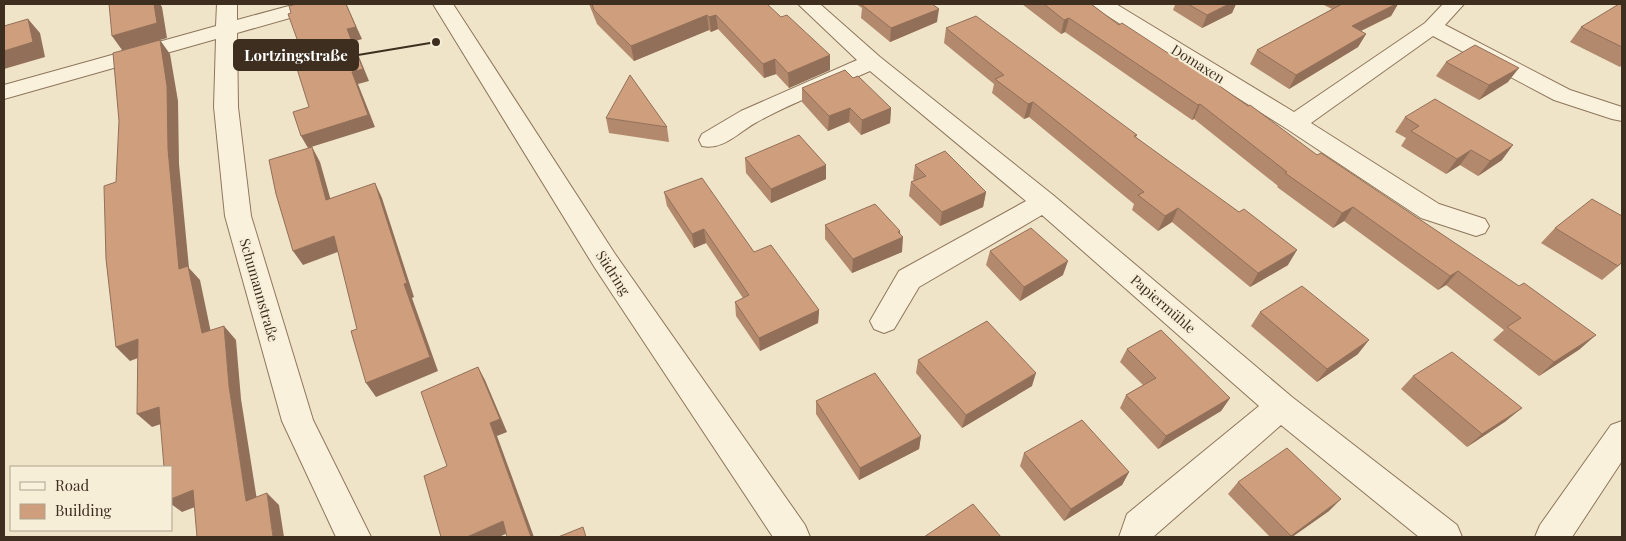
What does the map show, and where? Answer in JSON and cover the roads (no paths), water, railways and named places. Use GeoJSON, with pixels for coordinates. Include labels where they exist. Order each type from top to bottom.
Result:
{"type":"FeatureCollection","features":[{"type":"Feature","properties":{"kind":"street"},"geometry":{"type":"LineString","coordinates":[[4,92],[227,16],[318,4]]}},
{"type":"Feature","properties":{"kind":"street","name":"Südring"},"geometry":{"type":"LineString","coordinates":[[443,4],[605,260],[793,537]]}},
{"type":"Feature","properties":{"kind":"street","name":"Papiermühle"},"geometry":{"type":"LineString","coordinates":[[808,4],[872,62],[1044,202],[1281,406],[1445,537]]}},
{"type":"Feature","properties":{"kind":"street","name":"Domaxen"},"geometry":{"type":"LineString","coordinates":[[1102,4],[1295,123],[1430,211],[1476,226]]}},
{"type":"Feature","properties":{"kind":"street"},"geometry":{"type":"LineString","coordinates":[[1295,123],[1432,27],[1454,4]]}},
{"type":"Feature","properties":{"kind":"street","name":"Schumannstraße"},"geometry":{"type":"LineString","coordinates":[[227,16],[226,107],[238,216],[298,421],[354,537]]}},
{"type":"Feature","properties":{"kind":"street"},"geometry":{"type":"LineString","coordinates":[[1432,27],[1562,95],[1620,114]]}},
{"type":"Feature","properties":{"kind":"street"},"geometry":{"type":"LineString","coordinates":[[711,140],[749,116],[872,62]]}},
{"type":"Feature","properties":{"kind":"street"},"geometry":{"type":"LineString","coordinates":[[884,321],[909,279],[1044,202]]}},
{"type":"Feature","properties":{"kind":"street"},"geometry":{"type":"LineString","coordinates":[[1136,537],[1139,526],[1281,406]]}},
{"type":"Feature","properties":{"kind":"street"},"geometry":{"type":"LineString","coordinates":[[1552,537],[1622,435]]}},
{"type":"Feature","properties":{"kind":"place","name":"Lortzingstraße"},"geometry":{"type":"Point","coordinates":[436,42]}}]}
